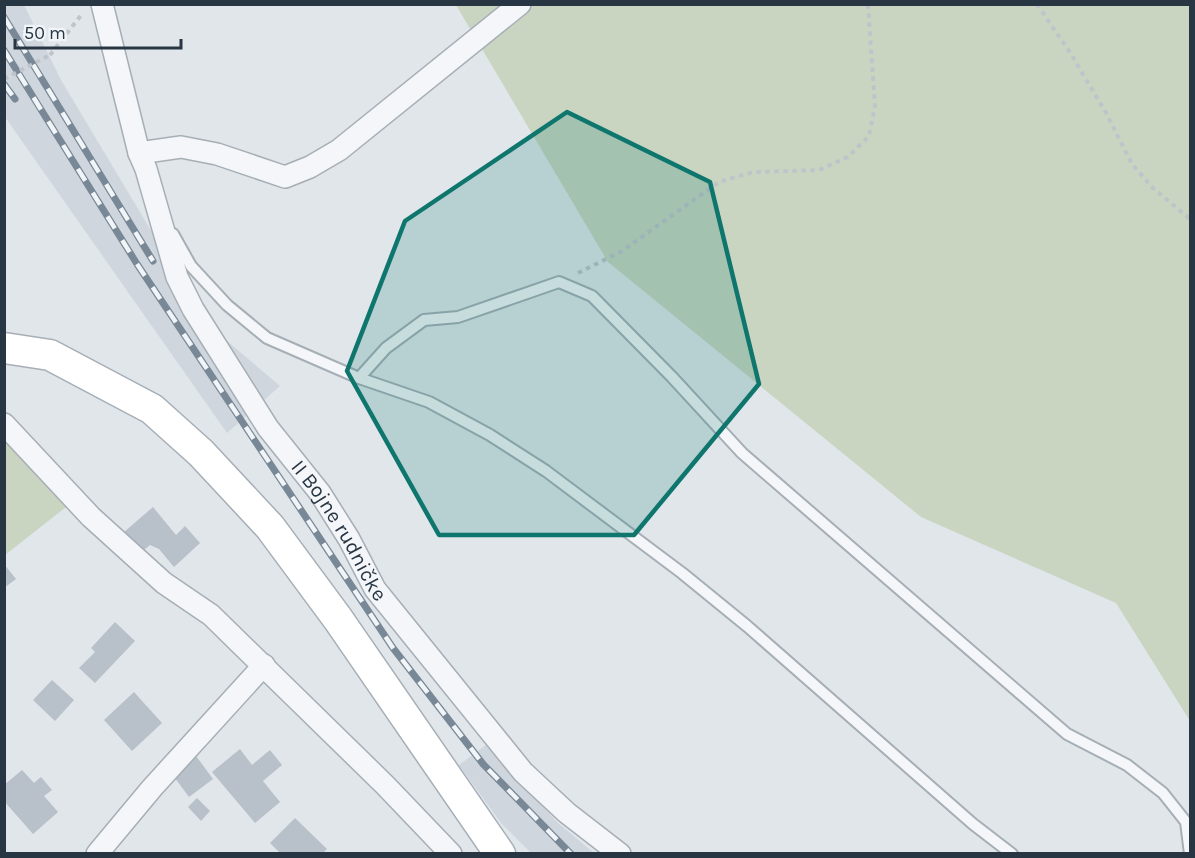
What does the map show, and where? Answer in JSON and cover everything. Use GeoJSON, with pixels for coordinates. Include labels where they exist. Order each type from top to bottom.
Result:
{"type":"FeatureCollection","features":[{"type":"Feature","properties":{"kind":"street"},"geometry":{"type":"LineString","coordinates":[[139,153],[181,147],[217,154],[285,177],[339,150],[520,4]]}},
{"type":"Feature","properties":{"kind":"street","name":"II Bojne rudničke"},"geometry":{"type":"LineString","coordinates":[[93,9],[146,169],[177,277],[193,309],[268,428],[320,493],[349,539],[375,589],[523,772],[567,813],[620,854]]}},
{"type":"Feature","properties":{"kind":"street"},"geometry":{"type":"LineString","coordinates":[[4,348],[50,355],[152,410],[201,453],[270,527],[338,619],[500,854]]}},
{"type":"Feature","properties":{"kind":"street"},"geometry":{"type":"LineString","coordinates":[[4,424],[91,517],[164,583],[211,615],[385,784],[451,854]]}},
{"type":"Feature","properties":{"kind":"street"},"geometry":{"type":"LineString","coordinates":[[97,854],[152,788],[264,665]]}},
{"type":"Feature","properties":{"kind":"lane"},"geometry":{"type":"LineString","coordinates":[[155,202],[191,266],[226,305],[267,338],[359,378],[429,402],[490,435],[546,471],[682,573],[1012,854]]}},
{"type":"Feature","properties":{"kind":"lane"},"geometry":{"type":"LineString","coordinates":[[359,378],[386,348],[424,320],[458,317],[559,282],[592,296],[672,377],[742,453],[1067,734],[1127,765],[1163,793],[1186,822],[1190,854]]}},
{"type":"Feature","properties":{"kind":"path"},"geometry":{"type":"LineString","coordinates":[[559,282],[622,251],[719,182],[753,172],[819,170],[848,157],[869,136],[875,106],[868,4]]}},
{"type":"Feature","properties":{"kind":"path"},"geometry":{"type":"LineString","coordinates":[[1037,4],[1071,54],[1106,113],[1132,164],[1153,188],[1191,219]]}},
{"type":"Feature","properties":{"kind":"path"},"geometry":{"type":"LineString","coordinates":[[4,80],[50,55],[93,9]]}},
{"type":"Feature","properties":{"kind":"highlighted area"},"geometry":{"type":"Polygon","coordinates":[[[567,112],[710,182],[759,384],[634,535],[439,535],[347,371],[405,221],[567,112]]]}},
{"type":"Feature","properties":{"kind":"shaded area"},"geometry":{"type":"Polygon","coordinates":[[[4,5],[24,5],[61,80],[165,254],[227,341],[280,386],[227,433],[5,117],[4,5]]]}},
{"type":"Feature","properties":{"kind":"shaded area"},"geometry":{"type":"Polygon","coordinates":[[[486,745],[558,823],[594,853],[531,853],[501,823],[459,765],[486,745]]]}},
{"type":"Feature","properties":{"kind":"green space"},"geometry":{"type":"Polygon","coordinates":[[[456,5],[1190,5],[1190,721],[1116,603],[921,517],[608,262],[456,5]]]}},
{"type":"Feature","properties":{"kind":"green space"},"geometry":{"type":"Polygon","coordinates":[[[5,424],[75,500],[5,555],[5,424]]]}},
{"type":"Feature","properties":{"kind":"building"},"geometry":{"type":"Polygon","coordinates":[[[153,507],[176,535],[185,526],[200,543],[174,567],[159,549],[150,545],[140,553],[123,533],[153,507]]]}},
{"type":"Feature","properties":{"kind":"building"},"geometry":{"type":"Polygon","coordinates":[[[4,564],[16,579],[4,588],[4,564]]]}},
{"type":"Feature","properties":{"kind":"building"},"geometry":{"type":"Polygon","coordinates":[[[115,622],[135,641],[95,683],[79,668],[95,652],[91,648],[115,622]]]}},
{"type":"Feature","properties":{"kind":"building"},"geometry":{"type":"Polygon","coordinates":[[[52,680],[74,700],[55,721],[33,700],[52,680]]]}},
{"type":"Feature","properties":{"kind":"building"},"geometry":{"type":"Polygon","coordinates":[[[134,692],[162,723],[132,751],[104,720],[134,692]]]}},
{"type":"Feature","properties":{"kind":"building"},"geometry":{"type":"Polygon","coordinates":[[[240,749],[252,765],[270,750],[282,765],[263,781],[280,802],[255,823],[212,772],[240,749]]]}},
{"type":"Feature","properties":{"kind":"building"},"geometry":{"type":"Polygon","coordinates":[[[196,756],[213,779],[189,797],[172,774],[196,756]]]}},
{"type":"Feature","properties":{"kind":"building"},"geometry":{"type":"Polygon","coordinates":[[[22,770],[34,783],[41,777],[52,790],[44,796],[58,812],[33,834],[4,801],[4,785],[22,770]]]}},
{"type":"Feature","properties":{"kind":"building"},"geometry":{"type":"Polygon","coordinates":[[[197,798],[210,811],[201,821],[188,807],[197,798]]]}},
{"type":"Feature","properties":{"kind":"building"},"geometry":{"type":"Polygon","coordinates":[[[295,818],[327,849],[322,854],[281,854],[270,843],[295,818]]]}},
{"type":"Feature","properties":{"kind":"railway"},"geometry":{"type":"LineString","coordinates":[[4,17],[153,261]]}},
{"type":"Feature","properties":{"kind":"railway"},"geometry":{"type":"LineString","coordinates":[[4,50],[137,264],[393,648],[483,764],[571,854]]}},
{"type":"Feature","properties":{"kind":"railway"},"geometry":{"type":"LineString","coordinates":[[4,84],[15,99]]}}]}
